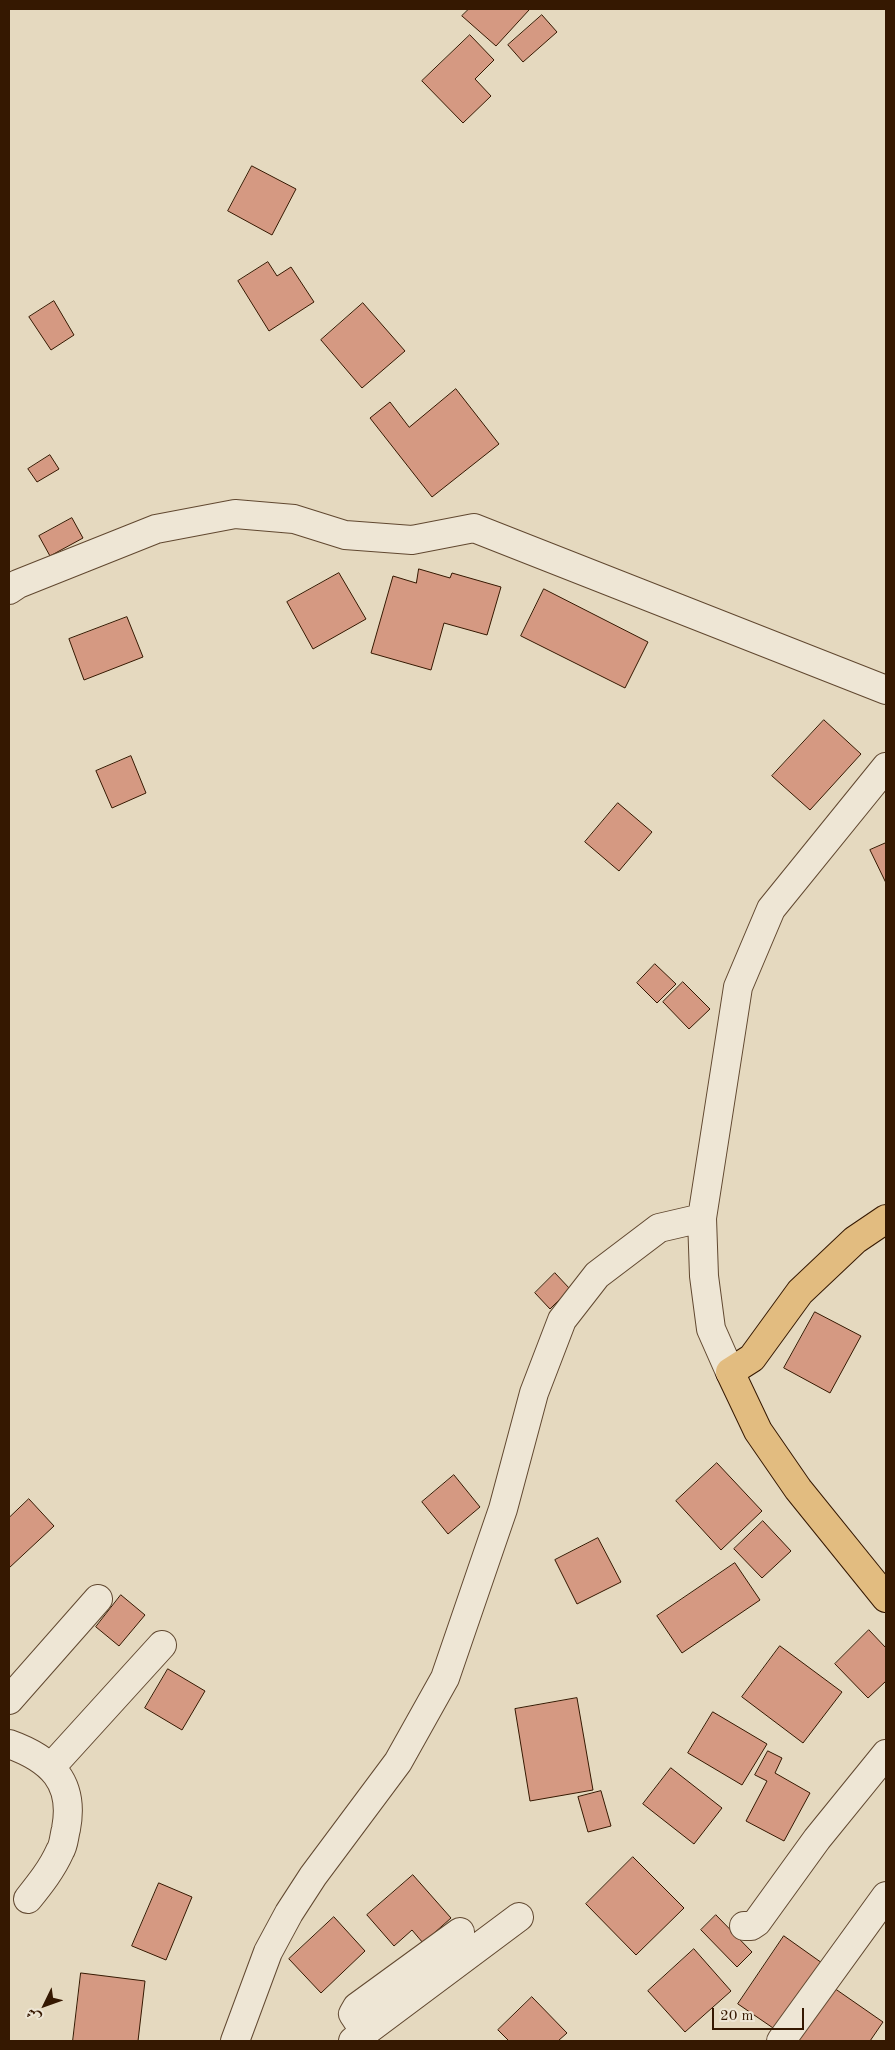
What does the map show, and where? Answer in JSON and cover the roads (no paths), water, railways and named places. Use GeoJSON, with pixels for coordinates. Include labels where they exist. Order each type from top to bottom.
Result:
{"type":"FeatureCollection","features":[{"type":"Feature","properties":{"kind":"main road"},"geometry":{"type":"LineString","coordinates":[[886,1219],[855,1240],[800,1292],[752,1358],[730,1372],[758,1431],[788,1474],[886,1598]]}},
{"type":"Feature","properties":{"kind":"street"},"geometry":{"type":"LineString","coordinates":[[9,590],[18,584],[156,529],[234,514],[294,519],[345,535],[412,540],[474,528],[886,690]]}},
{"type":"Feature","properties":{"kind":"street"},"geometry":{"type":"LineString","coordinates":[[730,1372],[710,1330],[704,1276],[702,1218],[738,987],[771,909],[886,767]]}},
{"type":"Feature","properties":{"kind":"street"},"geometry":{"type":"LineString","coordinates":[[235,2041],[268,1952],[289,1913],[398,1762],[445,1678],[503,1510],[534,1393],[562,1320],[597,1275],[659,1228],[702,1218]]}},
{"type":"Feature","properties":{"kind":"street"},"geometry":{"type":"LineString","coordinates":[[9,1700],[98,1599]]}},
{"type":"Feature","properties":{"kind":"street"},"geometry":{"type":"LineString","coordinates":[[52,1766],[162,1645]]}},
{"type":"Feature","properties":{"kind":"street"},"geometry":{"type":"LineString","coordinates":[[9,1744],[52,1766],[66,1789],[68,1818],[62,1849],[47,1875],[28,1899]]}},
{"type":"Feature","properties":{"kind":"street"},"geometry":{"type":"LineString","coordinates":[[744,1926],[751,1926],[757,1922],[817,1839],[886,1754]]}},
{"type":"Feature","properties":{"kind":"street"},"geometry":{"type":"LineString","coordinates":[[781,2041],[886,1896]]}},
{"type":"Feature","properties":{"kind":"street"},"geometry":{"type":"LineString","coordinates":[[460,1932],[357,2007],[353,2014],[359,2037],[519,1917]]}}]}
